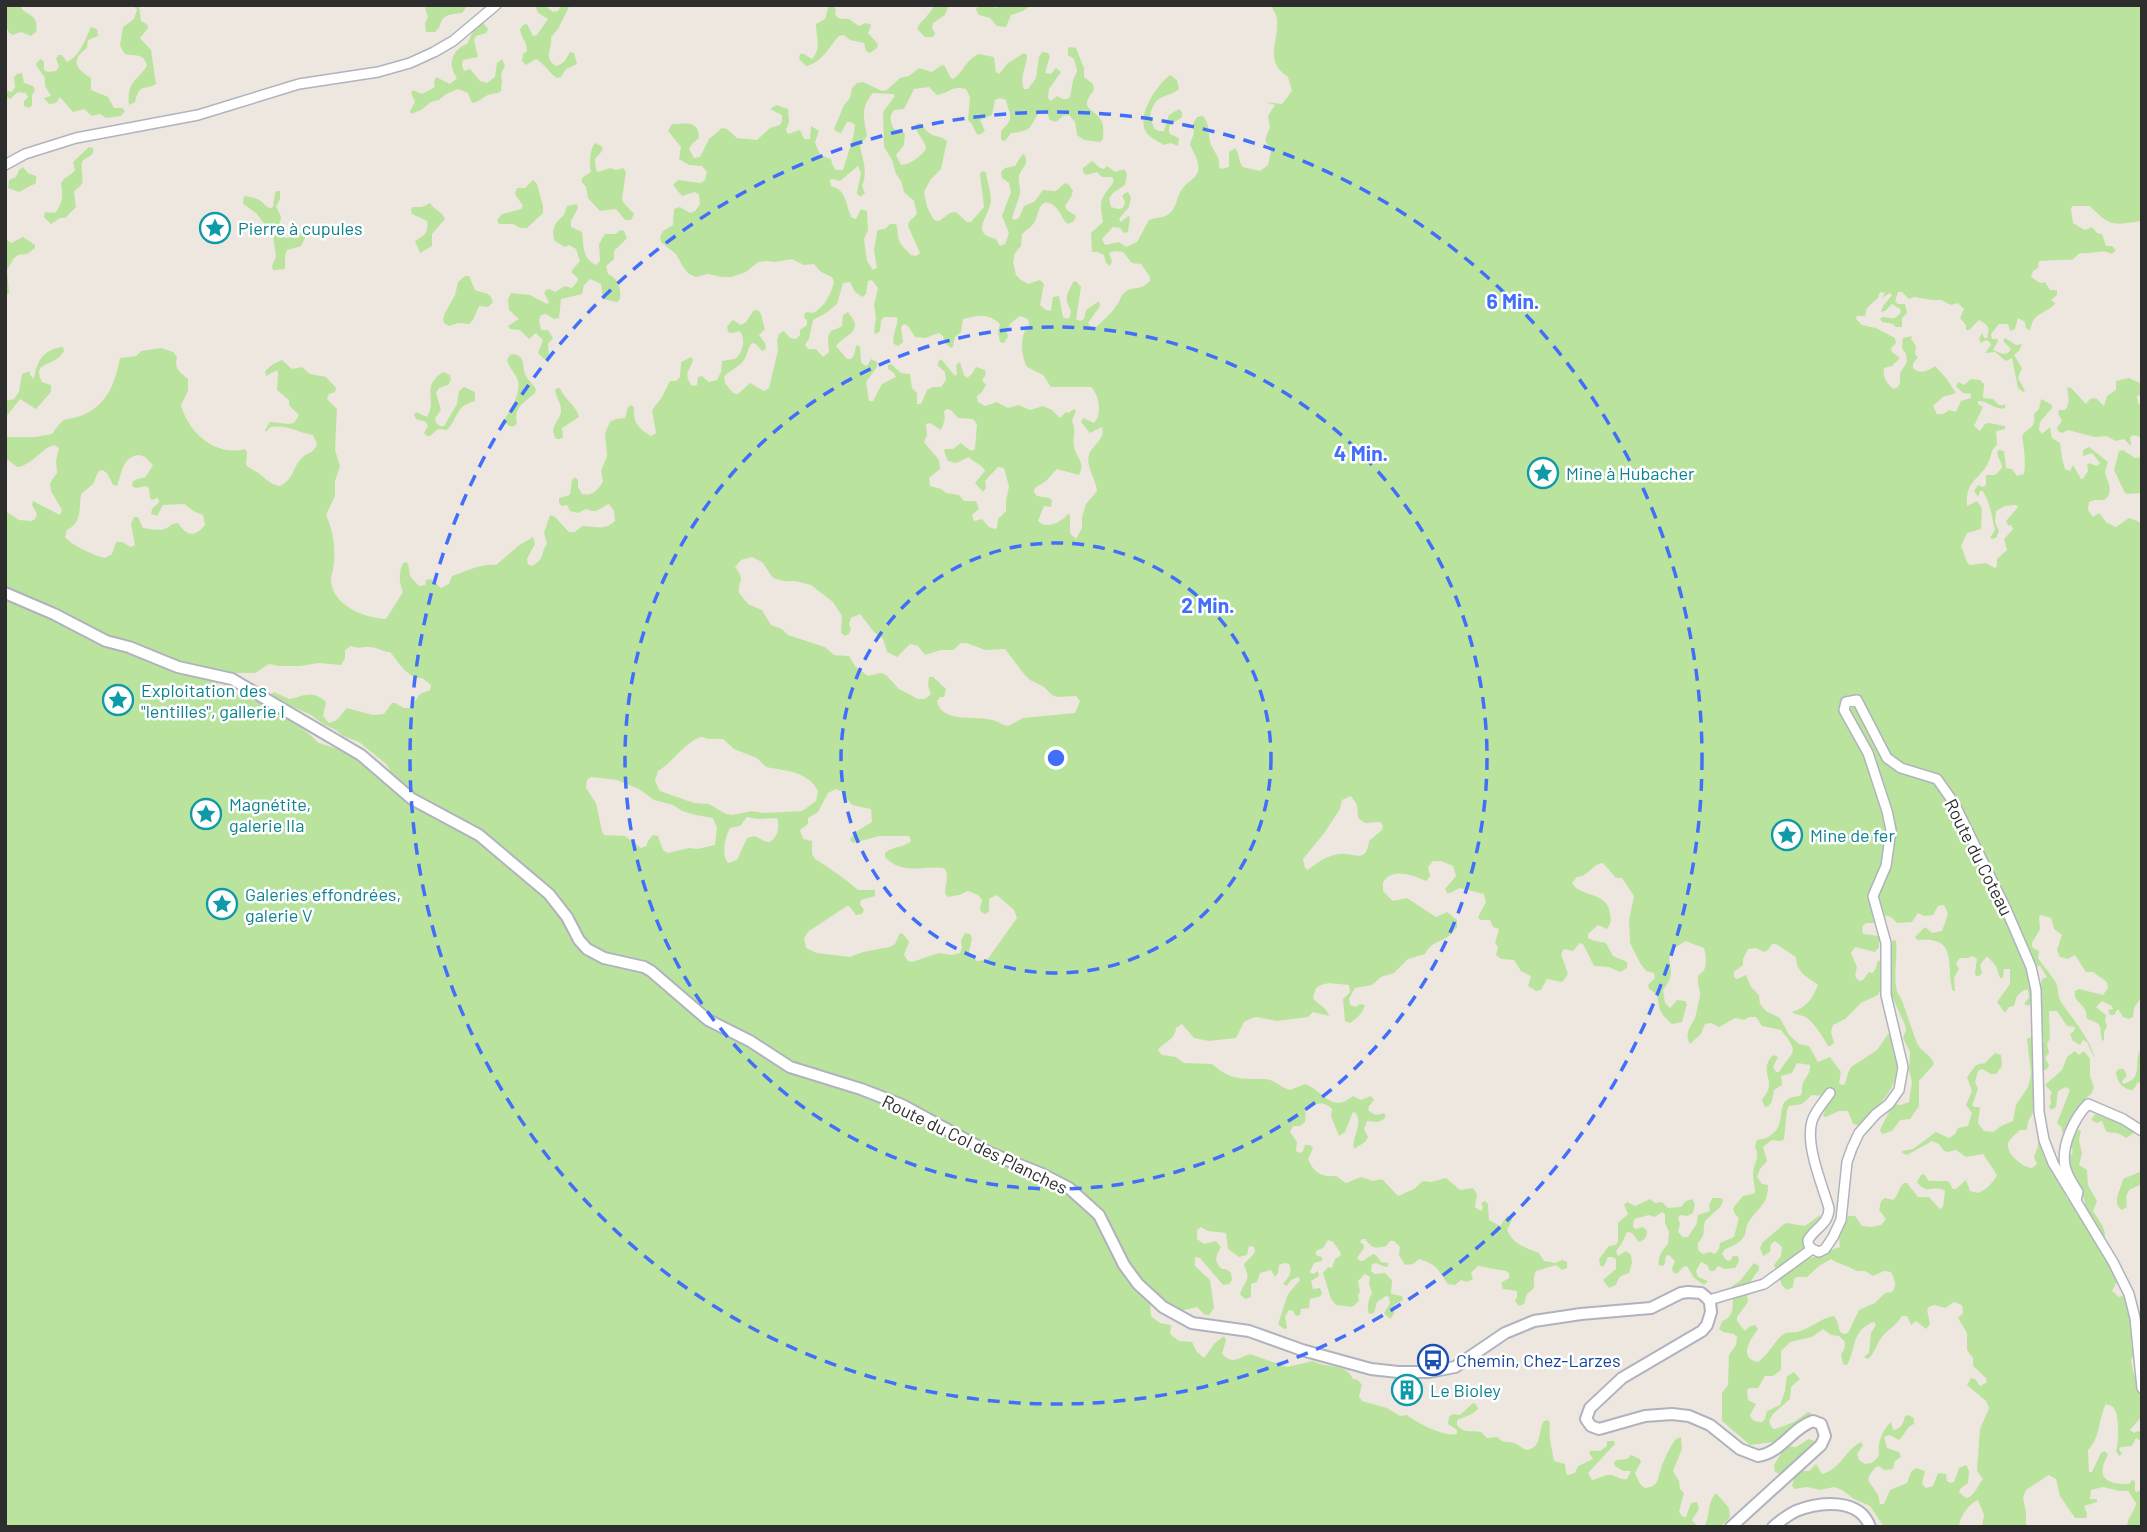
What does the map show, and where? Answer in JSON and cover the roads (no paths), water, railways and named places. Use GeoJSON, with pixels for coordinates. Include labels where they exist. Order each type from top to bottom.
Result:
{"type":"FeatureCollection","features":[{"type":"Feature","properties":{"kind":"street"},"geometry":{"type":"LineString","coordinates":[[5,165],[25,154],[76,138],[198,115],[299,84],[378,72],[410,63],[453,41],[496,5]]}},
{"type":"Feature","properties":{"kind":"street","name":"Route du Col des Planches"},"geometry":{"type":"LineString","coordinates":[[5,593],[106,641],[129,647],[178,667],[208,676],[232,679],[361,755],[416,802],[478,835],[546,891],[564,914],[581,944],[592,953],[651,971],[708,1020],[750,1041],[790,1067],[854,1086],[902,1105],[990,1153],[1069,1188],[1099,1215],[1121,1259],[1138,1284],[1163,1307],[1188,1322],[1254,1332],[1302,1350],[1371,1369],[1429,1372],[1458,1366],[1505,1333],[1534,1321],[1651,1308],[1681,1293],[1701,1293],[1709,1300]]}},
{"type":"Feature","properties":{"kind":"street","name":"Route du Coteau"},"geometry":{"type":"LineString","coordinates":[[1830,1093],[1813,1118],[1811,1127],[1811,1146],[1829,1208],[1825,1224],[1808,1240],[1812,1249],[1819,1252],[1825,1249],[1841,1220],[1847,1162],[1852,1148],[1859,1133],[1889,1104],[1899,1090],[1903,1067],[1886,995],[1886,943],[1873,896],[1886,866],[1891,831],[1868,753],[1844,710],[1846,702],[1857,700],[1887,758],[1902,768],[1937,779],[1954,803],[2031,967],[2036,990],[2039,1112],[2044,1140],[2053,1163],[2113,1262],[2129,1294],[2135,1318],[2142,1388]]}},
{"type":"Feature","properties":{"kind":"street"},"geometry":{"type":"LineString","coordinates":[[2076,1200],[2078,1192],[2064,1164],[2069,1138],[2081,1112],[2088,1104],[2123,1119],[2142,1131]]}},
{"type":"Feature","properties":{"kind":"street","name":"Route du Coteau"},"geometry":{"type":"LineString","coordinates":[[1709,1300],[1764,1283],[1812,1249]]}},
{"type":"Feature","properties":{"kind":"street"},"geometry":{"type":"LineString","coordinates":[[1709,1300],[1711,1315],[1702,1331],[1622,1377],[1604,1392],[1585,1417],[1591,1426],[1599,1429],[1645,1416],[1689,1416],[1710,1425],[1740,1450],[1758,1456],[1777,1448],[1808,1423],[1816,1421],[1821,1424],[1825,1436],[1821,1445],[1731,1527]]}},
{"type":"Feature","properties":{"kind":"street"},"geometry":{"type":"LineString","coordinates":[[1773,1527],[1799,1510],[1836,1504],[1860,1511],[1870,1527]]}},
{"type":"Feature","properties":{"kind":"place","name":"Pierre à cupules"},"geometry":{"type":"Point","coordinates":[215,228]}},
{"type":"Feature","properties":{"kind":"place","name":"Mine à Hubacher"},"geometry":{"type":"Point","coordinates":[1543,473]}},
{"type":"Feature","properties":{"kind":"place","name":"Exploitation des \"lentilles\", gallerie I"},"geometry":{"type":"Point","coordinates":[118,700]}},
{"type":"Feature","properties":{"kind":"place","name":"Magnétite, galerie IIa"},"geometry":{"type":"Point","coordinates":[206,814]}},
{"type":"Feature","properties":{"kind":"place","name":"Mine de fer"},"geometry":{"type":"Point","coordinates":[1787,835]}},
{"type":"Feature","properties":{"kind":"place","name":"Galeries effondrées, galerie V"},"geometry":{"type":"Point","coordinates":[222,904]}},
{"type":"Feature","properties":{"kind":"place","name":"Chemin, Chez-Larzes"},"geometry":{"type":"Point","coordinates":[1433,1360]}},
{"type":"Feature","properties":{"kind":"place","name":"Le Bioley"},"geometry":{"type":"Point","coordinates":[1407,1390]}}]}
